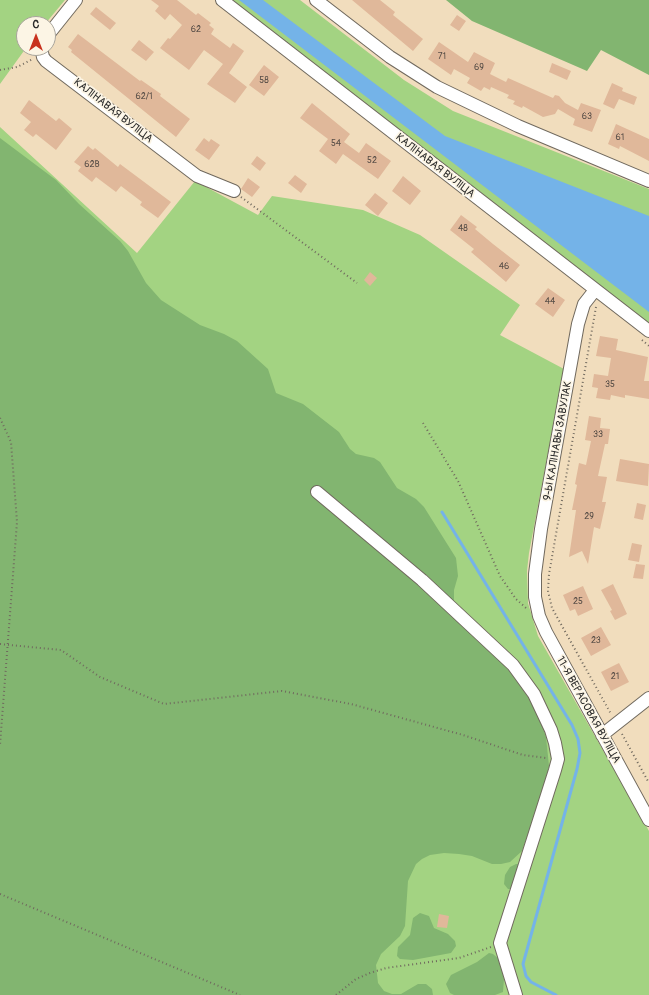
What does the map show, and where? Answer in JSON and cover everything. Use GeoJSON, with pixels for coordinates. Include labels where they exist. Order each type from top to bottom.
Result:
{"type":"FeatureCollection","features":[{"type":"Feature","properties":{"kind":"street"},"geometry":{"type":"LineString","coordinates":[[56,24],[76,0]]}},
{"type":"Feature","properties":{"kind":"street","name":"КАЛІНАВАЯ ВУЛІЦА"},"geometry":{"type":"LineString","coordinates":[[222,0],[649,331]]}},
{"type":"Feature","properties":{"kind":"street"},"geometry":{"type":"LineString","coordinates":[[316,0],[390,57],[437,88],[488,113],[649,181]]}},
{"type":"Feature","properties":{"kind":"street","name":"КАЛІНАВАЯ ВУЛІЦА"},"geometry":{"type":"LineString","coordinates":[[44,56],[46,61],[197,176],[234,191]]}},
{"type":"Feature","properties":{"kind":"street","name":"9-Ы КАЛІНАВЫ ЗАВУЛАК"},"geometry":{"type":"LineString","coordinates":[[535,597],[535,574],[542,529],[578,324],[584,304],[595,290]]}},
{"type":"Feature","properties":{"kind":"street"},"geometry":{"type":"LineString","coordinates":[[317,492],[422,580],[512,666],[524,679],[545,716],[555,743],[558,759],[500,943],[516,995]]}},
{"type":"Feature","properties":{"kind":"street","name":"11-Я ВЕРАСОВАЯ ВУЛІЦА"},"geometry":{"type":"LineString","coordinates":[[535,597],[539,616],[546,632],[649,820]]}},
{"type":"Feature","properties":{"kind":"street"},"geometry":{"type":"LineString","coordinates":[[602,735],[649,698]]}},
{"type":"Feature","properties":{"kind":"path"},"geometry":{"type":"LineString","coordinates":[[0,70],[17,67],[35,56]]}},
{"type":"Feature","properties":{"kind":"path"},"geometry":{"type":"LineString","coordinates":[[234,191],[357,284]]}},
{"type":"Feature","properties":{"kind":"path"},"geometry":{"type":"LineString","coordinates":[[596,306],[550,566],[548,591],[552,608],[649,783]]}},
{"type":"Feature","properties":{"kind":"path"},"geometry":{"type":"LineString","coordinates":[[0,418],[11,442],[17,522],[0,745]]}},
{"type":"Feature","properties":{"kind":"path"},"geometry":{"type":"LineString","coordinates":[[423,423],[458,482],[503,582],[516,599],[539,616]]}},
{"type":"Feature","properties":{"kind":"path"},"geometry":{"type":"LineString","coordinates":[[0,644],[7,646],[61,650],[100,677],[164,704],[282,691],[350,704],[462,735],[523,755],[558,759]]}},
{"type":"Feature","properties":{"kind":"path"},"geometry":{"type":"LineString","coordinates":[[0,894],[240,995]]}},
{"type":"Feature","properties":{"kind":"path"},"geometry":{"type":"LineString","coordinates":[[336,995],[356,979],[370,972],[386,968],[459,958],[486,950],[500,943]]}},
{"type":"Feature","properties":{"kind":"green space"},"geometry":{"type":"Polygon","coordinates":[[[0,0],[65,0],[52,16],[16,16],[16,56],[20,56],[0,84],[0,0]]]}},
{"type":"Feature","properties":{"kind":"green space"},"geometry":{"type":"Polygon","coordinates":[[[227,0],[300,0],[404,80],[453,111],[649,189],[649,324],[227,0]]]}},
{"type":"Feature","properties":{"kind":"green space"},"geometry":{"type":"Polygon","coordinates":[[[446,0],[649,0],[649,75],[601,50],[587,71],[472,21],[446,0]]]}},
{"type":"Feature","properties":{"kind":"green space"},"geometry":{"type":"Polygon","coordinates":[[[0,127],[137,253],[195,181],[258,215],[272,196],[363,210],[420,235],[520,305],[500,335],[564,369],[529,553],[527,571],[528,603],[538,636],[649,831],[649,995],[0,995],[0,127]]]}},
{"type":"Feature","properties":{"kind":"green space"},"geometry":{"type":"Polygon","coordinates":[[[0,138],[56,180],[79,204],[120,241],[128,251],[146,283],[161,300],[200,325],[224,334],[237,341],[268,369],[276,393],[303,404],[339,432],[350,449],[356,454],[374,458],[380,462],[397,488],[416,499],[424,507],[456,558],[458,576],[454,590],[454,606],[464,625],[472,636],[507,668],[536,708],[546,737],[549,766],[547,779],[522,851],[510,862],[501,864],[492,864],[472,856],[444,853],[430,855],[422,859],[416,864],[408,881],[405,926],[400,936],[381,954],[376,965],[378,983],[384,991],[392,994],[401,994],[418,984],[426,984],[432,989],[433,995],[0,995],[0,138]]]}},
{"type":"Feature","properties":{"kind":"green space"},"geometry":{"type":"Polygon","coordinates":[[[519,864],[511,889],[508,889],[504,884],[505,875],[510,867],[519,864]]]}},
{"type":"Feature","properties":{"kind":"green space"},"geometry":{"type":"Polygon","coordinates":[[[420,913],[429,916],[434,928],[448,934],[455,941],[456,946],[451,953],[413,960],[400,959],[397,956],[398,947],[410,935],[413,918],[420,913]]]}},
{"type":"Feature","properties":{"kind":"green space"},"geometry":{"type":"Polygon","coordinates":[[[489,953],[493,954],[500,960],[504,979],[503,992],[495,995],[454,995],[450,993],[446,984],[451,975],[477,962],[489,953]]]}},
{"type":"Feature","properties":{"kind":"water"},"geometry":{"type":"Polygon","coordinates":[[[239,0],[263,0],[445,136],[649,216],[649,312],[239,0]]]}},
{"type":"Feature","properties":{"kind":"building"},"geometry":{"type":"Polygon","coordinates":[[[151,0],[177,0],[196,15],[198,13],[211,23],[209,25],[214,29],[211,34],[230,48],[233,43],[244,51],[229,73],[247,87],[235,103],[207,84],[223,64],[204,50],[189,70],[160,48],[182,25],[170,14],[165,20],[155,11],[159,6],[151,0]]]}},
{"type":"Feature","properties":{"kind":"building"},"geometry":{"type":"Polygon","coordinates":[[[352,0],[380,0],[395,12],[393,15],[423,39],[413,51],[352,0]]]}},
{"type":"Feature","properties":{"kind":"building"},"geometry":{"type":"Polygon","coordinates":[[[96,7],[116,23],[110,30],[90,14],[96,7]]]}},
{"type":"Feature","properties":{"kind":"building"},"geometry":{"type":"Polygon","coordinates":[[[457,15],[466,21],[459,31],[450,25],[457,15]]]}},
{"type":"Feature","properties":{"kind":"building"},"geometry":{"type":"Polygon","coordinates":[[[78,34],[140,81],[141,80],[161,94],[160,96],[190,119],[176,137],[71,52],[72,50],[68,47],[78,34]]]}},
{"type":"Feature","properties":{"kind":"building"},"geometry":{"type":"Polygon","coordinates":[[[139,40],[154,52],[146,61],[131,50],[139,40]]]}},
{"type":"Feature","properties":{"kind":"building"},"geometry":{"type":"Polygon","coordinates":[[[439,42],[468,62],[474,52],[495,63],[490,74],[506,82],[508,78],[553,98],[555,95],[559,96],[565,103],[578,110],[581,103],[601,110],[592,132],[573,125],[575,119],[558,109],[555,114],[543,117],[523,106],[522,108],[513,104],[515,101],[507,98],[509,95],[491,87],[490,90],[484,87],[481,91],[467,83],[470,78],[454,69],[451,75],[428,59],[439,42]]]}},
{"type":"Feature","properties":{"kind":"building"},"geometry":{"type":"Polygon","coordinates":[[[552,63],[571,71],[567,80],[549,72],[552,63]]]}},
{"type":"Feature","properties":{"kind":"building"},"geometry":{"type":"Polygon","coordinates":[[[264,65],[279,77],[264,96],[249,85],[264,65]]]}},
{"type":"Feature","properties":{"kind":"building"},"geometry":{"type":"Polygon","coordinates":[[[612,83],[623,88],[622,91],[637,97],[634,105],[619,99],[614,109],[603,104],[612,83]]]}},
{"type":"Feature","properties":{"kind":"building"},"geometry":{"type":"Polygon","coordinates":[[[29,100],[56,121],[59,118],[72,129],[56,150],[36,134],[33,137],[24,130],[31,122],[20,113],[29,100]]]}},
{"type":"Feature","properties":{"kind":"building"},"geometry":{"type":"Polygon","coordinates":[[[312,103],[350,134],[344,142],[359,153],[366,143],[391,161],[378,179],[343,154],[336,164],[319,151],[328,139],[300,118],[312,103]]]}},
{"type":"Feature","properties":{"kind":"building"},"geometry":{"type":"Polygon","coordinates":[[[616,124],[649,139],[649,161],[620,146],[619,149],[608,144],[616,124]]]}},
{"type":"Feature","properties":{"kind":"building"},"geometry":{"type":"Polygon","coordinates":[[[204,138],[209,142],[211,139],[220,145],[209,160],[195,150],[204,138]]]}},
{"type":"Feature","properties":{"kind":"building"},"geometry":{"type":"Polygon","coordinates":[[[88,146],[93,150],[95,148],[118,167],[120,164],[171,202],[158,218],[140,205],[142,202],[121,186],[116,192],[96,177],[92,182],[78,171],[81,167],[74,162],[88,146]]]}},
{"type":"Feature","properties":{"kind":"building"},"geometry":{"type":"Polygon","coordinates":[[[257,156],[266,163],[260,171],[251,164],[257,156]]]}},
{"type":"Feature","properties":{"kind":"building"},"geometry":{"type":"Polygon","coordinates":[[[295,175],[307,184],[301,193],[288,183],[295,175]]]}},
{"type":"Feature","properties":{"kind":"building"},"geometry":{"type":"Polygon","coordinates":[[[403,176],[421,191],[410,205],[392,191],[403,176]]]}},
{"type":"Feature","properties":{"kind":"building"},"geometry":{"type":"Polygon","coordinates":[[[248,178],[260,187],[252,197],[241,189],[248,178]]]}},
{"type":"Feature","properties":{"kind":"building"},"geometry":{"type":"Polygon","coordinates":[[[375,193],[388,203],[378,216],[365,205],[375,193]]]}},
{"type":"Feature","properties":{"kind":"building"},"geometry":{"type":"Polygon","coordinates":[[[461,215],[477,227],[475,229],[520,265],[506,282],[471,252],[474,249],[450,230],[461,215]]]}},
{"type":"Feature","properties":{"kind":"building"},"geometry":{"type":"Polygon","coordinates":[[[370,272],[377,278],[370,286],[364,280],[370,272]]]}},
{"type":"Feature","properties":{"kind":"building"},"geometry":{"type":"Polygon","coordinates":[[[548,288],[565,300],[553,317],[535,304],[548,288]]]}},
{"type":"Feature","properties":{"kind":"building"},"geometry":{"type":"Polygon","coordinates":[[[600,336],[618,339],[616,350],[648,357],[644,381],[649,381],[649,399],[625,395],[625,398],[611,395],[610,400],[596,398],[598,388],[592,387],[594,374],[608,376],[611,358],[596,356],[600,336]]]}},
{"type":"Feature","properties":{"kind":"building"},"geometry":{"type":"Polygon","coordinates":[[[589,416],[601,418],[600,428],[610,429],[608,444],[605,444],[598,476],[607,477],[602,502],[606,502],[600,529],[594,527],[588,564],[582,551],[569,557],[576,510],[572,510],[577,485],[575,484],[579,463],[586,465],[591,441],[585,440],[589,416]]]}},
{"type":"Feature","properties":{"kind":"building"},"geometry":{"type":"Polygon","coordinates":[[[620,459],[649,464],[648,486],[616,481],[620,459]]]}},
{"type":"Feature","properties":{"kind":"building"},"geometry":{"type":"Polygon","coordinates":[[[637,503],[646,505],[643,520],[634,518],[637,503]]]}},
{"type":"Feature","properties":{"kind":"building"},"geometry":{"type":"Polygon","coordinates":[[[632,543],[642,545],[639,562],[628,560],[632,543]]]}},
{"type":"Feature","properties":{"kind":"building"},"geometry":{"type":"Polygon","coordinates":[[[636,564],[645,565],[643,579],[633,578],[636,564]]]}},
{"type":"Feature","properties":{"kind":"building"},"geometry":{"type":"Polygon","coordinates":[[[613,584],[627,614],[615,620],[610,611],[612,610],[601,590],[613,584]]]}},
{"type":"Feature","properties":{"kind":"building"},"geometry":{"type":"Polygon","coordinates":[[[583,586],[593,609],[578,616],[575,609],[570,611],[563,595],[583,586]]]}},
{"type":"Feature","properties":{"kind":"building"},"geometry":{"type":"Polygon","coordinates":[[[601,627],[611,645],[591,656],[581,638],[601,627]]]}},
{"type":"Feature","properties":{"kind":"building"},"geometry":{"type":"Polygon","coordinates":[[[619,663],[629,682],[611,691],[601,672],[619,663]]]}},
{"type":"Feature","properties":{"kind":"building"},"geometry":{"type":"Polygon","coordinates":[[[439,914],[449,916],[447,928],[437,927],[439,914]]]}},
{"type":"Feature","properties":{"kind":"waterway"},"geometry":{"type":"LineString","coordinates":[[442,512],[572,725],[578,739],[580,753],[577,769],[523,964],[526,976],[531,982],[556,995]]}}]}
